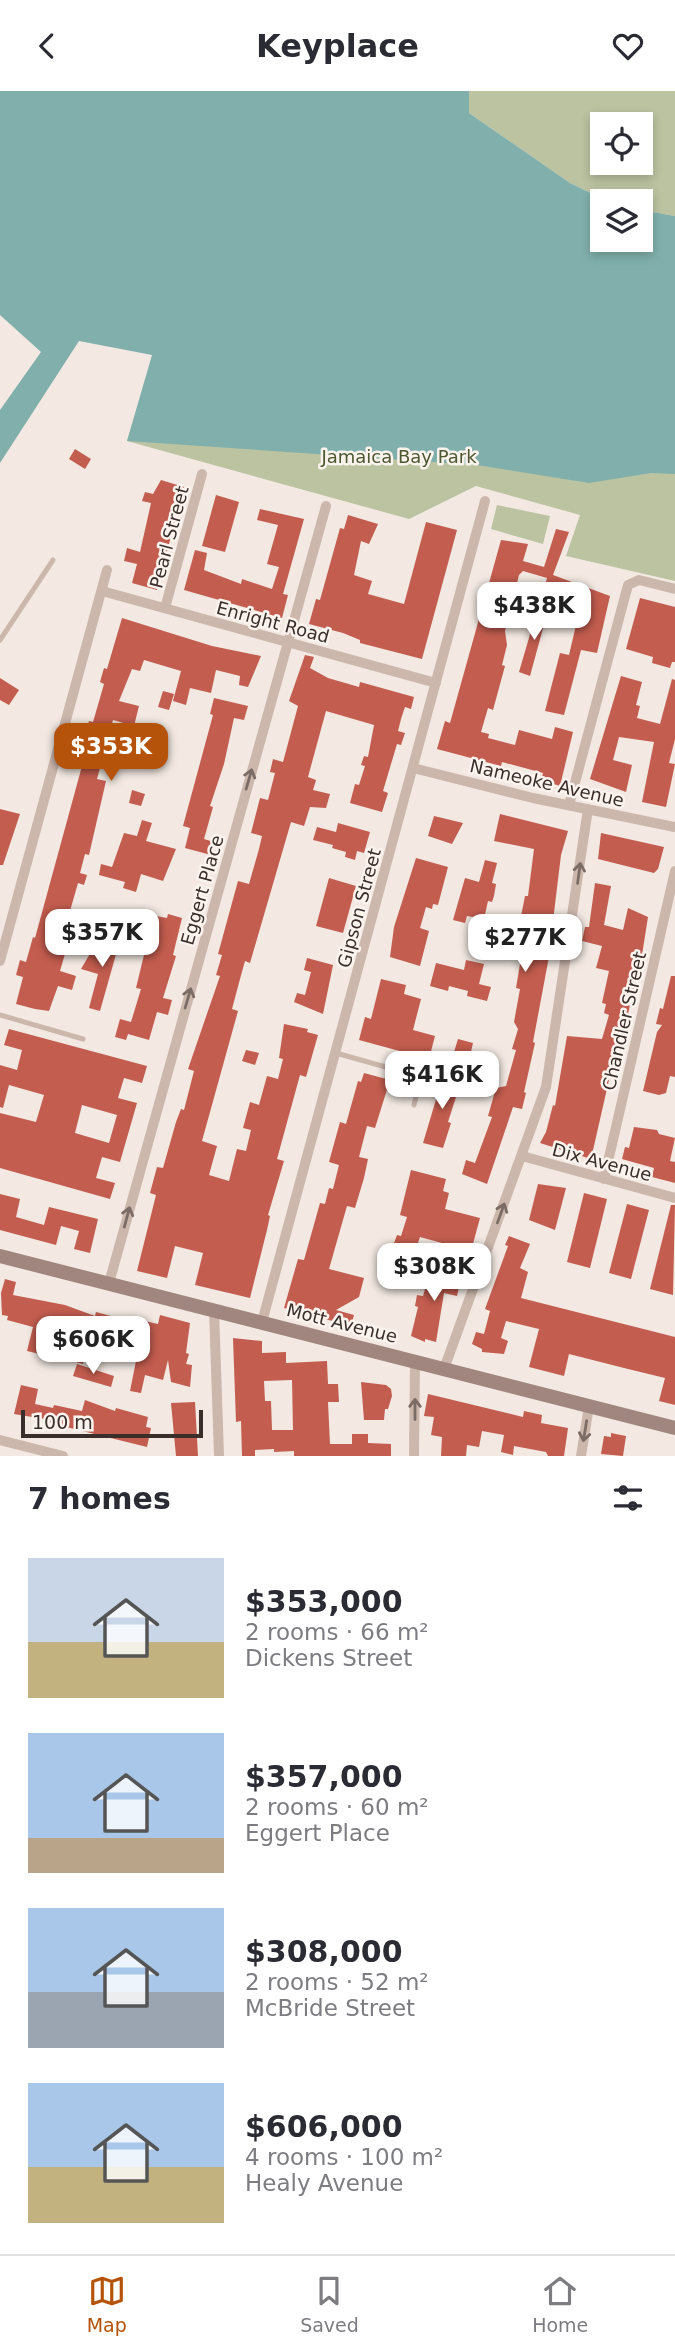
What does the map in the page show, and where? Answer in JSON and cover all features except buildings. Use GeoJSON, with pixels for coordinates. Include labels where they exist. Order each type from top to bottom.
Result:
{"type":"FeatureCollection","features":[{"type":"Feature","properties":{"kind":"street","name":"Pearl Street"},"geometry":{"type":"LineString","coordinates":[[166,608],[202,474]]}},
{"type":"Feature","properties":{"kind":"street","name":"Gipson Street"},"geometry":{"type":"LineString","coordinates":[[262,1322],[485,501]]}},
{"type":"Feature","properties":{"kind":"street","name":"Eggert Place"},"geometry":{"type":"LineString","coordinates":[[108,1283],[326,506]]}},
{"type":"Feature","properties":{"kind":"street"},"geometry":{"type":"LineString","coordinates":[[0,961],[107,570]]}},
{"type":"Feature","properties":{"kind":"street"},"geometry":{"type":"LineString","coordinates":[[569,805],[628,585],[632,581],[675,589]]}},
{"type":"Feature","properties":{"kind":"street","name":"Enright Road"},"geometry":{"type":"LineString","coordinates":[[102,591],[436,683]]}},
{"type":"Feature","properties":{"kind":"street","name":"Nameoke Avenue"},"geometry":{"type":"LineString","coordinates":[[413,768],[675,827]]}},
{"type":"Feature","properties":{"kind":"street"},"geometry":{"type":"LineString","coordinates":[[444,1369],[550,1073],[588,809]]}},
{"type":"Feature","properties":{"kind":"street","name":"Chandler Street"},"geometry":{"type":"LineString","coordinates":[[604,1179],[675,871]]}},
{"type":"Feature","properties":{"kind":"street","name":"Dix Avenue"},"geometry":{"type":"LineString","coordinates":[[522,1156],[675,1198]]}},
{"type":"Feature","properties":{"kind":"street","name":"Mott Avenue"},"geometry":{"type":"LineString","coordinates":[[0,1256],[675,1428]]}},
{"type":"Feature","properties":{"kind":"street"},"geometry":{"type":"LineString","coordinates":[[214,1310],[219,1456]]}},
{"type":"Feature","properties":{"kind":"street"},"geometry":{"type":"LineString","coordinates":[[414,1456],[415,1362]]}},
{"type":"Feature","properties":{"kind":"street"},"geometry":{"type":"LineString","coordinates":[[581,1456],[589,1406]]}},
{"type":"Feature","properties":{"kind":"street"},"geometry":{"type":"LineString","coordinates":[[0,1440],[64,1456]]}},
{"type":"Feature","properties":{"kind":"lane"},"geometry":{"type":"LineString","coordinates":[[0,640],[53,560]]}},
{"type":"Feature","properties":{"kind":"lane"},"geometry":{"type":"LineString","coordinates":[[0,1015],[83,1039]]}},
{"type":"Feature","properties":{"kind":"lane"},"geometry":{"type":"LineString","coordinates":[[336,1053],[421,1077],[414,1105]]}},
{"type":"Feature","properties":{"kind":"green space"},"geometry":{"type":"Polygon","coordinates":[[[469,91],[675,91],[675,216],[653,212],[653,189],[590,189],[590,193],[570,183],[469,113],[469,91]]]}},
{"type":"Feature","properties":{"kind":"green space","name":"Jamaica Bay Park"},"geometry":{"type":"Polygon","coordinates":[[[152,360],[675,437],[675,581],[566,556],[580,515],[476,486],[409,519],[127,441],[152,360]]]}},
{"type":"Feature","properties":{"kind":"green space"},"geometry":{"type":"Polygon","coordinates":[[[497,505],[550,516],[543,544],[491,529],[497,505]]]}},
{"type":"Feature","properties":{"kind":"water"},"geometry":{"type":"Polygon","coordinates":[[[0,91],[469,91],[469,113],[570,183],[590,193],[590,252],[653,252],[653,212],[675,216],[675,474],[651,473],[589,483],[477,465],[127,441],[152,355],[79,341],[0,463],[0,410],[41,352],[0,315],[0,91]]]}}]}
